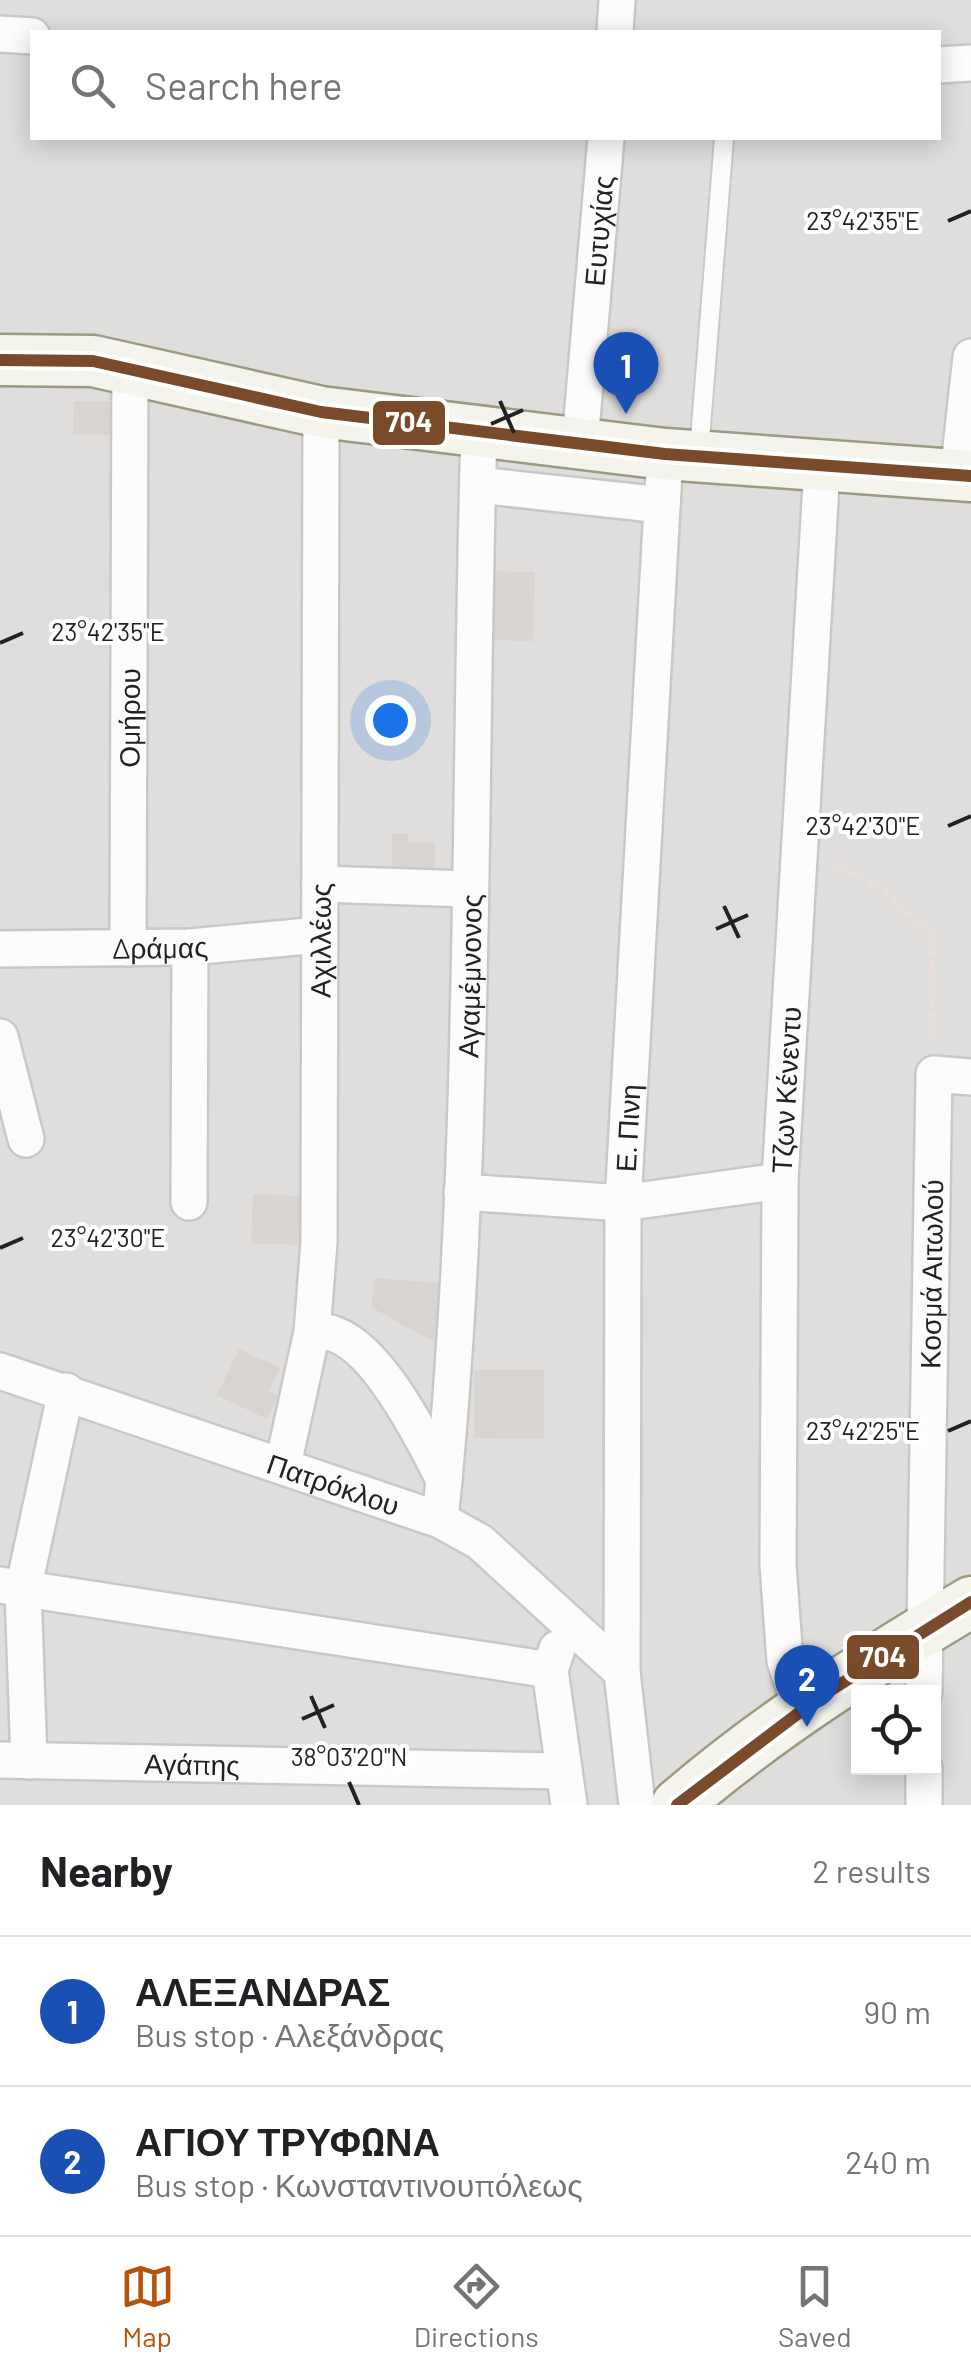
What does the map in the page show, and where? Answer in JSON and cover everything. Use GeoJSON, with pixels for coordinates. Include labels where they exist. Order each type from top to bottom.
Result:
{"type":"FeatureCollection","features":[{"type":"Feature","properties":{"kind":"street"},"geometry":{"type":"LineString","coordinates":[[615,30],[618,0]]}},
{"type":"Feature","properties":{"kind":"street"},"geometry":{"type":"LineString","coordinates":[[0,34],[30,36]]}},
{"type":"Feature","properties":{"kind":"street"},"geometry":{"type":"LineString","coordinates":[[941,65],[971,63]]}},
{"type":"Feature","properties":{"kind":"street","name":"Ευτυχίας"},"geometry":{"type":"LineString","coordinates":[[580,442],[606,140]]}},
{"type":"Feature","properties":{"kind":"street"},"geometry":{"type":"LineString","coordinates":[[0,360],[92,361],[321,412],[681,456],[964,475],[971,357]]}},
{"type":"Feature","properties":{"kind":"street","name":"Ομήρου"},"geometry":{"type":"LineString","coordinates":[[128,948],[130,370]]}},
{"type":"Feature","properties":{"kind":"street","name":"Αχιλλέως"},"geometry":{"type":"LineString","coordinates":[[282,1465],[312,1332],[320,1242],[321,412]]}},
{"type":"Feature","properties":{"kind":"street","name":"Αγαμέμνονος"},"geometry":{"type":"LineString","coordinates":[[440,1520],[462,1192],[480,432]]}},
{"type":"Feature","properties":{"kind":"street","name":"Ε. Πινη"},"geometry":{"type":"LineString","coordinates":[[637,1805],[622,1672],[623,1203],[662,505],[681,456]]}},
{"type":"Feature","properties":{"kind":"street","name":"Τζων Κένεντυ"},"geometry":{"type":"LineString","coordinates":[[807,1706],[794,1688],[786,1662],[778,1564],[780,1181],[822,467]]}},
{"type":"Feature","properties":{"kind":"street"},"geometry":{"type":"LineString","coordinates":[[478,485],[662,505]]}},
{"type":"Feature","properties":{"kind":"street"},"geometry":{"type":"LineString","coordinates":[[320,884],[468,889]]}},
{"type":"Feature","properties":{"kind":"street","name":"Δράμας"},"geometry":{"type":"LineString","coordinates":[[0,949],[190,947],[319,936]]}},
{"type":"Feature","properties":{"kind":"street"},"geometry":{"type":"LineString","coordinates":[[188,1202],[190,947]]}},
{"type":"Feature","properties":{"kind":"street"},"geometry":{"type":"LineString","coordinates":[[0,1037],[26,1140]]}},
{"type":"Feature","properties":{"kind":"street"},"geometry":{"type":"LineString","coordinates":[[934,1074],[971,1077]]}},
{"type":"Feature","properties":{"kind":"street","name":"Κοσμά Αιτωλού"},"geometry":{"type":"LineString","coordinates":[[924,1685],[934,1074]]}},
{"type":"Feature","properties":{"kind":"street"},"geometry":{"type":"LineString","coordinates":[[462,1192],[623,1203],[780,1181]]}},
{"type":"Feature","properties":{"kind":"street"},"geometry":{"type":"LineString","coordinates":[[312,1332],[321,1330],[354,1346],[382,1374],[414,1421],[444,1480]]}},
{"type":"Feature","properties":{"kind":"street","name":"Πατρόκλου"},"geometry":{"type":"LineString","coordinates":[[0,1371],[66,1390],[440,1520],[480,1542],[622,1672]]}},
{"type":"Feature","properties":{"kind":"street"},"geometry":{"type":"LineString","coordinates":[[15,1760],[11,1587],[66,1390]]}},
{"type":"Feature","properties":{"kind":"street"},"geometry":{"type":"LineString","coordinates":[[11,1587],[550,1670]]}},
{"type":"Feature","properties":{"kind":"street"},"geometry":{"type":"LineString","coordinates":[[677,1805],[724,1764],[807,1706],[971,1602]]}},
{"type":"Feature","properties":{"kind":"street"},"geometry":{"type":"LineString","coordinates":[[566,1788],[550,1670],[568,1620]]}},
{"type":"Feature","properties":{"kind":"street","name":"Αγάπης"},"geometry":{"type":"LineString","coordinates":[[15,1760],[566,1788]]}},
{"type":"Feature","properties":{"kind":"street"},"geometry":{"type":"LineString","coordinates":[[924,1775],[924,1805]]}},
{"type":"Feature","properties":{"kind":"lane"},"geometry":{"type":"LineString","coordinates":[[681,456],[724,140]]}},
{"type":"Feature","properties":{"kind":"path"},"geometry":{"type":"LineString","coordinates":[[802,848],[886,891],[931,936],[934,1074]]}},
{"type":"Feature","properties":{"kind":"shaded area"},"geometry":{"type":"Polygon","coordinates":[[[0,0],[971,0],[971,1805],[0,1805],[0,0]]]}},
{"type":"Feature","properties":{"kind":"building"},"geometry":{"type":"Polygon","coordinates":[[[74,401],[113,401],[113,435],[73,435],[74,401]]]}},
{"type":"Feature","properties":{"kind":"building"},"geometry":{"type":"Polygon","coordinates":[[[491,571],[535,572],[533,641],[490,640],[491,571]]]}},
{"type":"Feature","properties":{"kind":"building"},"geometry":{"type":"Polygon","coordinates":[[[392,834],[408,834],[408,842],[435,843],[435,868],[392,868],[392,834]]]}},
{"type":"Feature","properties":{"kind":"building"},"geometry":{"type":"Polygon","coordinates":[[[253,1194],[301,1196],[298,1245],[251,1243],[253,1194]]]}},
{"type":"Feature","properties":{"kind":"building"},"geometry":{"type":"Polygon","coordinates":[[[375,1278],[440,1283],[436,1343],[371,1307],[375,1278]]]}},
{"type":"Feature","properties":{"kind":"building"},"geometry":{"type":"Polygon","coordinates":[[[239,1349],[280,1368],[269,1392],[278,1396],[267,1419],[217,1395],[239,1349]]]}},
{"type":"Feature","properties":{"kind":"building"},"geometry":{"type":"Polygon","coordinates":[[[474,1370],[544,1370],[544,1439],[474,1438],[474,1370]]]}},
{"type":"Feature","properties":{"kind":"transit line","name":"704"},"geometry":{"type":"LineString","coordinates":[[0,360],[93,361],[321,412],[665,454],[971,476]]}},
{"type":"Feature","properties":{"kind":"transit line","name":"704"},"geometry":{"type":"LineString","coordinates":[[677,1805],[820,1697],[971,1602]]}},
{"type":"Feature","properties":{"kind":"place","name":"ΑΛΕΞΑΝΔΡΑΣ"},"geometry":{"type":"Point","coordinates":[626,414]}},
{"type":"Feature","properties":{"kind":"place","name":"ΑΓΙΟΥ ΤΡΥΦΩΝΑ"},"geometry":{"type":"Point","coordinates":[807,1727]}}]}
